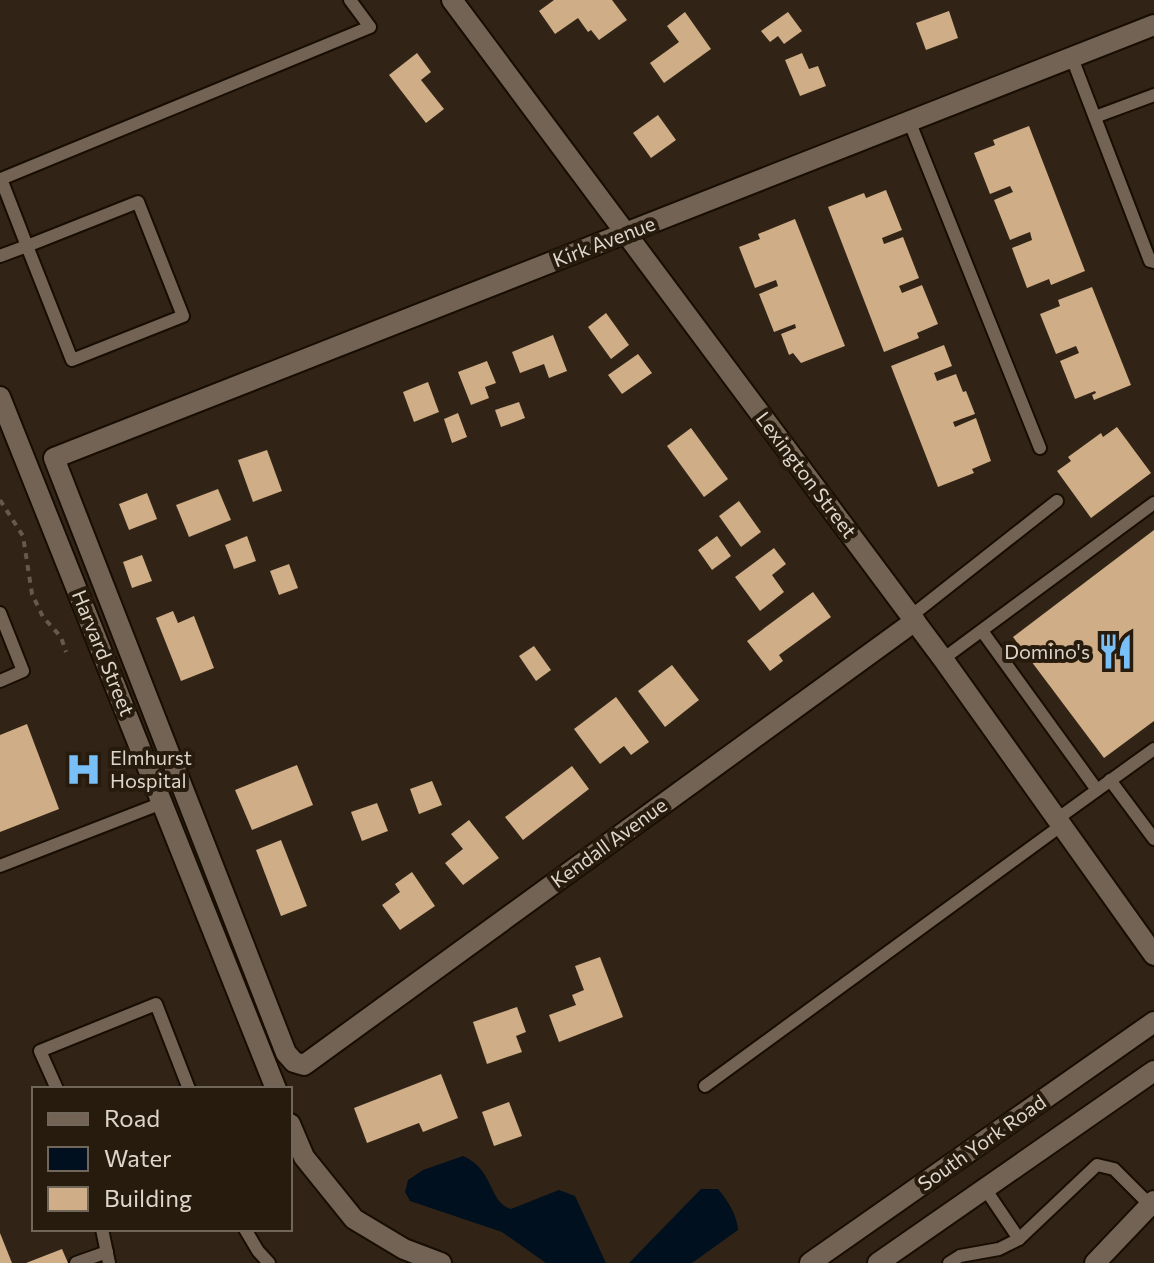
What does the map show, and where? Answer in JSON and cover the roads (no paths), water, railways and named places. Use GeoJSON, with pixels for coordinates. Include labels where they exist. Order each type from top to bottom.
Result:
{"type":"FeatureCollection","features":[{"type":"Feature","properties":{"kind":"street","name":"Lexington Street"},"geometry":{"type":"LineString","coordinates":[[452,0],[913,618],[1154,955]]}},
{"type":"Feature","properties":{"kind":"street","name":"Kirk Avenue"},"geometry":{"type":"LineString","coordinates":[[54,458],[1154,25]]}},
{"type":"Feature","properties":{"kind":"street","name":"Harvard Street"},"geometry":{"type":"LineString","coordinates":[[0,397],[275,1087]]}},
{"type":"Feature","properties":{"kind":"street","name":"Harvard Street"},"geometry":{"type":"LineString","coordinates":[[54,458],[286,1053],[294,1062],[304,1065]]}},
{"type":"Feature","properties":{"kind":"street","name":"Kendall Avenue"},"geometry":{"type":"LineString","coordinates":[[304,1065],[913,618]]}},
{"type":"Feature","properties":{"kind":"street","name":"South York Road"},"geometry":{"type":"LineString","coordinates":[[810,1263],[1154,1022]]}},
{"type":"Feature","properties":{"kind":"street","name":"South York Road"},"geometry":{"type":"LineString","coordinates":[[878,1263],[1154,1071]]}},
{"type":"Feature","properties":{"kind":"street"},"geometry":{"type":"LineString","coordinates":[[292,1129],[304,1157],[354,1219],[404,1249],[441,1263]]}},
{"type":"Feature","properties":{"kind":"street"},"geometry":{"type":"LineString","coordinates":[[1095,1263],[1152,1203]]}},
{"type":"Feature","properties":{"kind":"lane"},"geometry":{"type":"LineString","coordinates":[[0,256],[27,246],[138,202],[183,316],[72,360],[27,246],[0,178],[370,27],[350,0]]}},
{"type":"Feature","properties":{"kind":"lane"},"geometry":{"type":"LineString","coordinates":[[1072,58],[1150,261],[1154,262]]}},
{"type":"Feature","properties":{"kind":"lane"},"geometry":{"type":"LineString","coordinates":[[1095,117],[1154,95]]}},
{"type":"Feature","properties":{"kind":"lane"},"geometry":{"type":"LineString","coordinates":[[910,123],[1040,448]]}},
{"type":"Feature","properties":{"kind":"lane"},"geometry":{"type":"LineString","coordinates":[[913,618],[1057,501]]}},
{"type":"Feature","properties":{"kind":"lane"},"geometry":{"type":"LineString","coordinates":[[943,659],[1154,503]]}},
{"type":"Feature","properties":{"kind":"lane"},"geometry":{"type":"LineString","coordinates":[[0,613],[23,671],[0,681]]}},
{"type":"Feature","properties":{"kind":"lane"},"geometry":{"type":"LineString","coordinates":[[982,631],[1097,790]]}},
{"type":"Feature","properties":{"kind":"lane"},"geometry":{"type":"LineString","coordinates":[[705,1086],[1154,749]]}},
{"type":"Feature","properties":{"kind":"lane"},"geometry":{"type":"LineString","coordinates":[[1110,780],[1154,839]]}},
{"type":"Feature","properties":{"kind":"lane"},"geometry":{"type":"LineString","coordinates":[[0,866],[162,803]]}},
{"type":"Feature","properties":{"kind":"lane"},"geometry":{"type":"LineString","coordinates":[[56,1087],[40,1051],[156,1004],[188,1087]]}},
{"type":"Feature","properties":{"kind":"lane"},"geometry":{"type":"LineString","coordinates":[[949,1263],[960,1256],[999,1249],[1019,1239],[1097,1165],[1114,1169],[1152,1203]]}},
{"type":"Feature","properties":{"kind":"lane"},"geometry":{"type":"LineString","coordinates":[[986,1190],[1019,1239]]}},
{"type":"Feature","properties":{"kind":"lane"},"geometry":{"type":"LineString","coordinates":[[76,1263],[108,1258],[102,1231]]}},
{"type":"Feature","properties":{"kind":"lane"},"geometry":{"type":"LineString","coordinates":[[246,1231],[269,1263]]}},
{"type":"Feature","properties":{"kind":"water"},"geometry":{"type":"Polygon","coordinates":[[[463,1156],[481,1169],[498,1200],[511,1209],[559,1190],[575,1196],[606,1263],[546,1263],[502,1232],[410,1201],[405,1192],[408,1180],[423,1170],[463,1156]]]}},
{"type":"Feature","properties":{"kind":"water"},"geometry":{"type":"Polygon","coordinates":[[[701,1189],[718,1189],[731,1208],[738,1230],[692,1263],[629,1263],[701,1189]]]}},
{"type":"Feature","properties":{"kind":"place","name":"Domino's"},"geometry":{"type":"Point","coordinates":[1116,652]}},
{"type":"Feature","properties":{"kind":"place","name":"Elmhurst Hospital"},"geometry":{"type":"Point","coordinates":[84,770]}}]}
